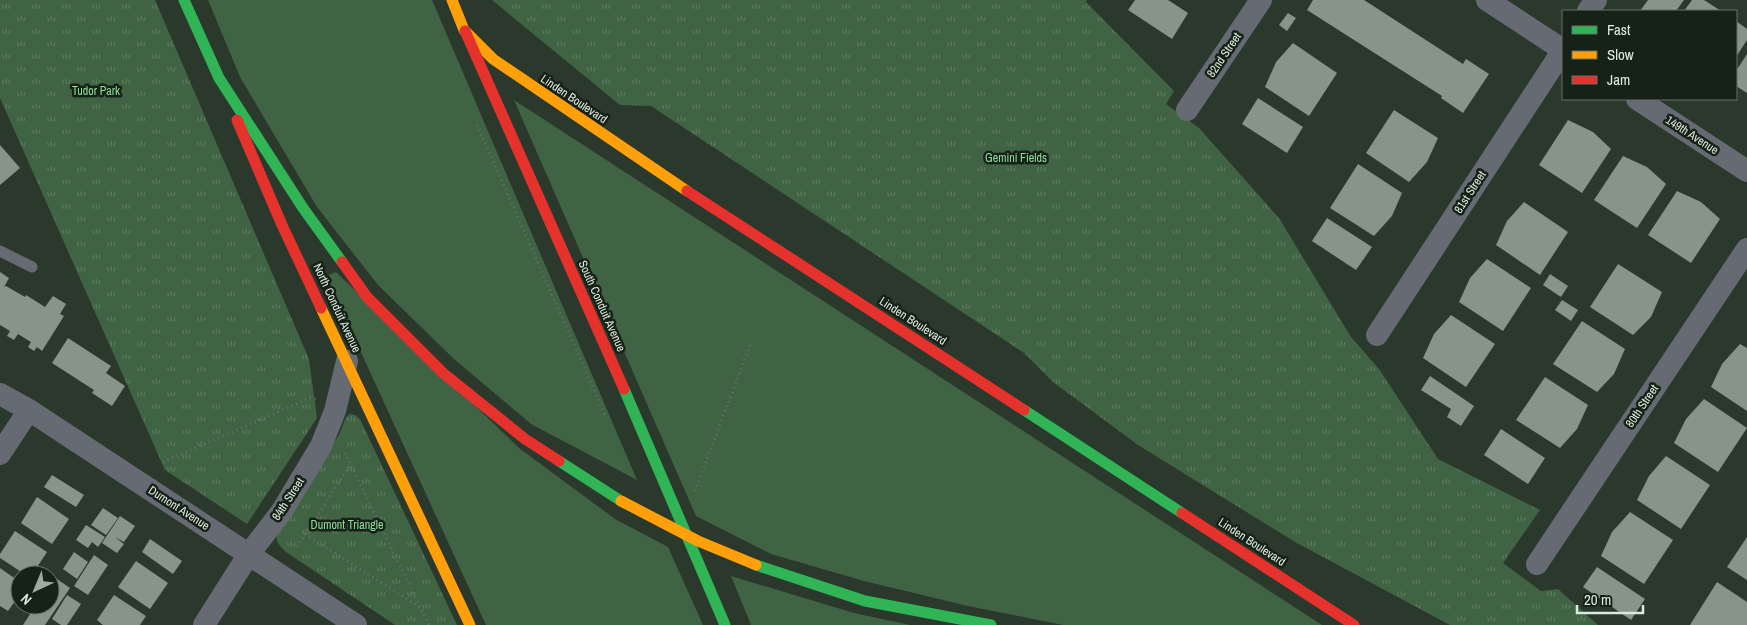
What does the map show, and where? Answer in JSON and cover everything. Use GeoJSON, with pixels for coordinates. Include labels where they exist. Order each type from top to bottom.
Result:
{"type":"FeatureCollection","features":[{"type":"Feature","properties":{"kind":"main road","name":"North Conduit Avenue"},"geometry":{"type":"LineString","coordinates":[[184,0],[282,225],[470,625]]}},
{"type":"Feature","properties":{"kind":"main road","name":"South Conduit Avenue"},"geometry":{"type":"LineString","coordinates":[[452,0],[725,625]]}},
{"type":"Feature","properties":{"kind":"main road","name":"Linden Boulevard"},"geometry":{"type":"LineString","coordinates":[[464,30],[493,59],[658,172],[1354,625]]}},
{"type":"Feature","properties":{"kind":"main road"},"geometry":{"type":"LineString","coordinates":[[218,78],[303,208],[367,297],[443,373],[525,439],[621,502],[698,541],[756,565],[865,601],[991,625]]}},
{"type":"Feature","properties":{"kind":"street","name":"82nd Street"},"geometry":{"type":"LineString","coordinates":[[1187,110],[1261,0]]}},
{"type":"Feature","properties":{"kind":"street"},"geometry":{"type":"LineString","coordinates":[[1487,0],[1562,49]]}},
{"type":"Feature","properties":{"kind":"street","name":"81st Street"},"geometry":{"type":"LineString","coordinates":[[1377,335],[1562,52]]}},
{"type":"Feature","properties":{"kind":"street","name":"149th Avenue"},"geometry":{"type":"LineString","coordinates":[[1639,100],[1747,171]]}},
{"type":"Feature","properties":{"kind":"street","name":"80th Street"},"geometry":{"type":"LineString","coordinates":[[1537,564],[1747,249]]}},
{"type":"Feature","properties":{"kind":"street","name":"84th Street"},"geometry":{"type":"LineString","coordinates":[[204,625],[249,554],[282,511],[321,446],[335,411],[347,361]]}},
{"type":"Feature","properties":{"kind":"street","name":"Dumont Avenue"},"geometry":{"type":"LineString","coordinates":[[0,394],[29,410],[356,625]]}},
{"type":"Feature","properties":{"kind":"street"},"geometry":{"type":"LineString","coordinates":[[0,454],[29,410]]}},
{"type":"Feature","properties":{"kind":"lane"},"geometry":{"type":"LineString","coordinates":[[0,251],[32,267]]}},
{"type":"Feature","properties":{"kind":"path"},"geometry":{"type":"LineString","coordinates":[[477,125],[608,420]]}},
{"type":"Feature","properties":{"kind":"path"},"geometry":{"type":"LineString","coordinates":[[695,491],[750,346]]}},
{"type":"Feature","properties":{"kind":"path"},"geometry":{"type":"LineString","coordinates":[[163,462],[310,398],[322,399]]}},
{"type":"Feature","properties":{"kind":"path"},"geometry":{"type":"LineString","coordinates":[[345,453],[430,625]]}},
{"type":"Feature","properties":{"kind":"path"},"geometry":{"type":"LineString","coordinates":[[297,547],[350,464]]}},
{"type":"Feature","properties":{"kind":"path"},"geometry":{"type":"LineString","coordinates":[[306,534],[421,608]]}},
{"type":"Feature","properties":{"kind":"green space","name":"Tudor Park"},"geometry":{"type":"Polygon","coordinates":[[[0,0],[155,0],[309,359],[317,418],[247,524],[165,470],[0,98],[0,0]]]}},
{"type":"Feature","properties":{"kind":"green space"},"geometry":{"type":"Polygon","coordinates":[[[208,0],[432,0],[637,480],[531,424],[454,359],[378,285],[317,207],[240,77],[208,0]]]}},
{"type":"Feature","properties":{"kind":"green space","name":"Gemini Fields"},"geometry":{"type":"Polygon","coordinates":[[[492,0],[1087,0],[1086,2],[1174,91],[1166,104],[1199,128],[1279,218],[1351,337],[1379,369],[1438,459],[1540,510],[1503,563],[1541,591],[1558,589],[1598,625],[1450,625],[1295,542],[1138,445],[1053,382],[1024,353],[651,106],[620,105],[492,0]]]}},
{"type":"Feature","properties":{"kind":"green space"},"geometry":{"type":"Polygon","coordinates":[[[514,100],[1322,625],[1063,625],[968,606],[864,581],[771,554],[696,516],[514,100]]]}},
{"type":"Feature","properties":{"kind":"green space"},"geometry":{"type":"Polygon","coordinates":[[[336,272],[519,448],[615,519],[668,547],[703,625],[486,625],[326,276],[336,272]]]}},
{"type":"Feature","properties":{"kind":"green space","name":"Dumont Triangle"},"geometry":{"type":"Polygon","coordinates":[[[350,414],[360,419],[457,625],[395,625],[286,552],[279,545],[277,536],[280,523],[339,435],[346,417],[350,414]]]}},
{"type":"Feature","properties":{"kind":"green space"},"geometry":{"type":"Polygon","coordinates":[[[731,576],[854,613],[910,625],[751,625],[731,576]]]}},
{"type":"Feature","properties":{"kind":"building"},"geometry":{"type":"Polygon","coordinates":[[[1135,0],[1168,0],[1188,13],[1172,39],[1128,10],[1135,0]]]}},
{"type":"Feature","properties":{"kind":"building"},"geometry":{"type":"Polygon","coordinates":[[[1313,0],[1364,0],[1463,64],[1466,59],[1489,74],[1463,113],[1441,98],[1442,96],[1307,10],[1313,0]]]}},
{"type":"Feature","properties":{"kind":"building"},"geometry":{"type":"Polygon","coordinates":[[[1648,0],[1684,0],[1677,10],[1641,10],[1648,0]]]}},
{"type":"Feature","properties":{"kind":"building"},"geometry":{"type":"Polygon","coordinates":[[[1692,0],[1704,0],[1719,10],[1685,10],[1692,0]]]}},
{"type":"Feature","properties":{"kind":"building"},"geometry":{"type":"Polygon","coordinates":[[[1288,13],[1296,18],[1287,31],[1279,25],[1288,13]]]}},
{"type":"Feature","properties":{"kind":"building"},"geometry":{"type":"Polygon","coordinates":[[[1737,22],[1747,29],[1747,40],[1737,55],[1737,22]]]}},
{"type":"Feature","properties":{"kind":"building"},"geometry":{"type":"Polygon","coordinates":[[[1293,43],[1337,73],[1309,116],[1265,87],[1276,62],[1293,43]]]}},
{"type":"Feature","properties":{"kind":"building"},"geometry":{"type":"Polygon","coordinates":[[[1747,54],[1747,93],[1737,87],[1737,69],[1747,54]]]}},
{"type":"Feature","properties":{"kind":"building"},"geometry":{"type":"Polygon","coordinates":[[[1258,98],[1303,127],[1287,153],[1242,124],[1258,98]]]}},
{"type":"Feature","properties":{"kind":"building"},"geometry":{"type":"Polygon","coordinates":[[[1394,110],[1438,138],[1427,162],[1409,182],[1366,153],[1394,110]]]}},
{"type":"Feature","properties":{"kind":"building"},"geometry":{"type":"Polygon","coordinates":[[[1568,120],[1593,132],[1611,149],[1582,193],[1539,165],[1568,120]]]}},
{"type":"Feature","properties":{"kind":"building"},"geometry":{"type":"Polygon","coordinates":[[[0,145],[20,168],[0,185],[0,145]]]}},
{"type":"Feature","properties":{"kind":"building"},"geometry":{"type":"Polygon","coordinates":[[[1623,156],[1647,167],[1666,184],[1637,228],[1594,200],[1623,156]]]}},
{"type":"Feature","properties":{"kind":"building"},"geometry":{"type":"Polygon","coordinates":[[[1358,164],[1402,193],[1392,216],[1374,236],[1330,208],[1358,164]]]}},
{"type":"Feature","properties":{"kind":"building"},"geometry":{"type":"Polygon","coordinates":[[[1677,191],[1701,202],[1720,219],[1691,263],[1648,235],[1677,191]]]}},
{"type":"Feature","properties":{"kind":"building"},"geometry":{"type":"Polygon","coordinates":[[[1524,202],[1568,232],[1540,275],[1496,245],[1507,221],[1524,202]]]}},
{"type":"Feature","properties":{"kind":"building"},"geometry":{"type":"Polygon","coordinates":[[[1327,218],[1372,247],[1356,270],[1312,241],[1327,218]]]}},
{"type":"Feature","properties":{"kind":"building"},"geometry":{"type":"Polygon","coordinates":[[[1487,259],[1531,288],[1503,331],[1459,302],[1470,278],[1487,259]]]}},
{"type":"Feature","properties":{"kind":"building"},"geometry":{"type":"Polygon","coordinates":[[[1618,264],[1662,292],[1651,317],[1633,335],[1590,307],[1618,264]]]}},
{"type":"Feature","properties":{"kind":"building"},"geometry":{"type":"Polygon","coordinates":[[[0,272],[9,278],[4,287],[6,286],[25,297],[26,295],[45,307],[53,296],[66,304],[60,314],[64,316],[42,351],[37,347],[34,351],[28,347],[31,342],[18,334],[14,340],[7,336],[10,331],[0,325],[0,272]]]}},
{"type":"Feature","properties":{"kind":"building"},"geometry":{"type":"Polygon","coordinates":[[[1550,274],[1568,286],[1561,297],[1543,285],[1550,274]]]}},
{"type":"Feature","properties":{"kind":"building"},"geometry":{"type":"Polygon","coordinates":[[[1562,300],[1578,310],[1571,321],[1555,310],[1562,300]]]}},
{"type":"Feature","properties":{"kind":"building"},"geometry":{"type":"Polygon","coordinates":[[[1451,315],[1495,344],[1466,387],[1423,358],[1434,334],[1451,315]]]}},
{"type":"Feature","properties":{"kind":"building"},"geometry":{"type":"Polygon","coordinates":[[[1582,321],[1625,349],[1614,374],[1597,392],[1553,364],[1582,321]]]}},
{"type":"Feature","properties":{"kind":"building"},"geometry":{"type":"Polygon","coordinates":[[[68,338],[111,366],[106,373],[125,386],[112,406],[92,393],[94,390],[52,363],[68,338]]]}},
{"type":"Feature","properties":{"kind":"building"},"geometry":{"type":"Polygon","coordinates":[[[1740,344],[1747,348],[1747,411],[1711,387],[1722,364],[1740,344]]]}},
{"type":"Feature","properties":{"kind":"building"},"geometry":{"type":"Polygon","coordinates":[[[1430,376],[1474,406],[1461,426],[1447,417],[1451,409],[1421,390],[1430,376]]]}},
{"type":"Feature","properties":{"kind":"building"},"geometry":{"type":"Polygon","coordinates":[[[1545,377],[1588,405],[1577,429],[1560,448],[1516,420],[1545,377]]]}},
{"type":"Feature","properties":{"kind":"building"},"geometry":{"type":"Polygon","coordinates":[[[1704,399],[1747,428],[1718,472],[1674,443],[1686,419],[1704,399]]]}},
{"type":"Feature","properties":{"kind":"building"},"geometry":{"type":"Polygon","coordinates":[[[1501,429],[1545,458],[1528,484],[1484,455],[1501,429]]]}},
{"type":"Feature","properties":{"kind":"building"},"geometry":{"type":"Polygon","coordinates":[[[1666,456],[1710,485],[1681,529],[1637,500],[1649,476],[1666,456]]]}},
{"type":"Feature","properties":{"kind":"building"},"geometry":{"type":"Polygon","coordinates":[[[52,475],[84,495],[76,507],[44,487],[52,475]]]}},
{"type":"Feature","properties":{"kind":"building"},"geometry":{"type":"Polygon","coordinates":[[[37,497],[69,519],[52,544],[21,523],[37,497]]]}},
{"type":"Feature","properties":{"kind":"building"},"geometry":{"type":"Polygon","coordinates":[[[103,508],[118,518],[106,535],[91,525],[103,508]]]}},
{"type":"Feature","properties":{"kind":"building"},"geometry":{"type":"Polygon","coordinates":[[[1630,512],[1673,540],[1644,584],[1601,556],[1612,532],[1630,512]]]}},
{"type":"Feature","properties":{"kind":"building"},"geometry":{"type":"Polygon","coordinates":[[[120,516],[135,526],[124,542],[115,537],[124,544],[117,553],[102,543],[120,516]]]}},
{"type":"Feature","properties":{"kind":"building"},"geometry":{"type":"Polygon","coordinates":[[[86,525],[105,537],[98,547],[92,542],[88,548],[76,540],[86,525]]]}},
{"type":"Feature","properties":{"kind":"building"},"geometry":{"type":"Polygon","coordinates":[[[15,531],[47,552],[39,565],[11,565],[0,558],[0,554],[15,531]]]}},
{"type":"Feature","properties":{"kind":"building"},"geometry":{"type":"Polygon","coordinates":[[[1747,537],[1747,580],[1727,567],[1747,537]]]}},
{"type":"Feature","properties":{"kind":"building"},"geometry":{"type":"Polygon","coordinates":[[[150,539],[182,561],[173,574],[142,552],[150,539]]]}},
{"type":"Feature","properties":{"kind":"building"},"geometry":{"type":"Polygon","coordinates":[[[74,552],[88,562],[77,579],[63,569],[74,552]]]}},
{"type":"Feature","properties":{"kind":"building"},"geometry":{"type":"Polygon","coordinates":[[[94,555],[108,565],[88,595],[74,586],[94,555]]]}},
{"type":"Feature","properties":{"kind":"building"},"geometry":{"type":"Polygon","coordinates":[[[136,561],[168,583],[150,609],[118,587],[136,561]]]}},
{"type":"Feature","properties":{"kind":"building"},"geometry":{"type":"Polygon","coordinates":[[[1597,567],[1645,599],[1631,620],[1583,587],[1597,567]]]}},
{"type":"Feature","properties":{"kind":"building"},"geometry":{"type":"Polygon","coordinates":[[[0,568],[10,575],[10,608],[8,611],[0,606],[0,568]]]}},
{"type":"Feature","properties":{"kind":"building"},"geometry":{"type":"Polygon","coordinates":[[[60,581],[70,588],[60,603],[60,581]]]}},
{"type":"Feature","properties":{"kind":"building"},"geometry":{"type":"Polygon","coordinates":[[[1717,582],[1747,602],[1747,625],[1690,625],[1717,582]]]}},
{"type":"Feature","properties":{"kind":"building"},"geometry":{"type":"Polygon","coordinates":[[[67,595],[81,604],[67,625],[61,625],[52,619],[54,615],[60,615],[60,606],[67,595]]]}},
{"type":"Feature","properties":{"kind":"building"},"geometry":{"type":"Polygon","coordinates":[[[114,595],[146,616],[140,625],[103,625],[97,620],[114,595]]]}},
{"type":"Feature","properties":{"kind":"building"},"geometry":{"type":"Polygon","coordinates":[[[30,615],[52,615],[45,625],[23,625],[30,615]]]}},
{"type":"Feature","properties":{"kind":"traffic: fast"},"geometry":{"type":"LineString","coordinates":[[184,0],[219,78],[303,208],[342,262]]}},
{"type":"Feature","properties":{"kind":"traffic: fast"},"geometry":{"type":"LineString","coordinates":[[624,389],[725,625]]}},
{"type":"Feature","properties":{"kind":"traffic: fast"},"geometry":{"type":"LineString","coordinates":[[1024,410],[1182,513]]}},
{"type":"Feature","properties":{"kind":"traffic: fast"},"geometry":{"type":"LineString","coordinates":[[559,461],[621,501]]}},
{"type":"Feature","properties":{"kind":"traffic: fast"},"geometry":{"type":"LineString","coordinates":[[756,565],[865,601],[991,625]]}},
{"type":"Feature","properties":{"kind":"traffic: slow"},"geometry":{"type":"LineString","coordinates":[[452,0],[464,30],[493,59],[687,191]]}},
{"type":"Feature","properties":{"kind":"traffic: slow"},"geometry":{"type":"LineString","coordinates":[[321,308],[470,625]]}},
{"type":"Feature","properties":{"kind":"traffic: slow"},"geometry":{"type":"LineString","coordinates":[[621,501],[698,541],[756,565]]}},
{"type":"Feature","properties":{"kind":"traffic: jam"},"geometry":{"type":"LineString","coordinates":[[465,31],[624,389]]}},
{"type":"Feature","properties":{"kind":"traffic: jam"},"geometry":{"type":"LineString","coordinates":[[237,120],[282,225],[321,308]]}},
{"type":"Feature","properties":{"kind":"traffic: jam"},"geometry":{"type":"LineString","coordinates":[[687,191],[1024,410]]}},
{"type":"Feature","properties":{"kind":"traffic: jam"},"geometry":{"type":"LineString","coordinates":[[342,262],[367,297],[443,373],[525,439],[559,461]]}},
{"type":"Feature","properties":{"kind":"traffic: jam"},"geometry":{"type":"LineString","coordinates":[[1182,513],[1354,625]]}}]}
